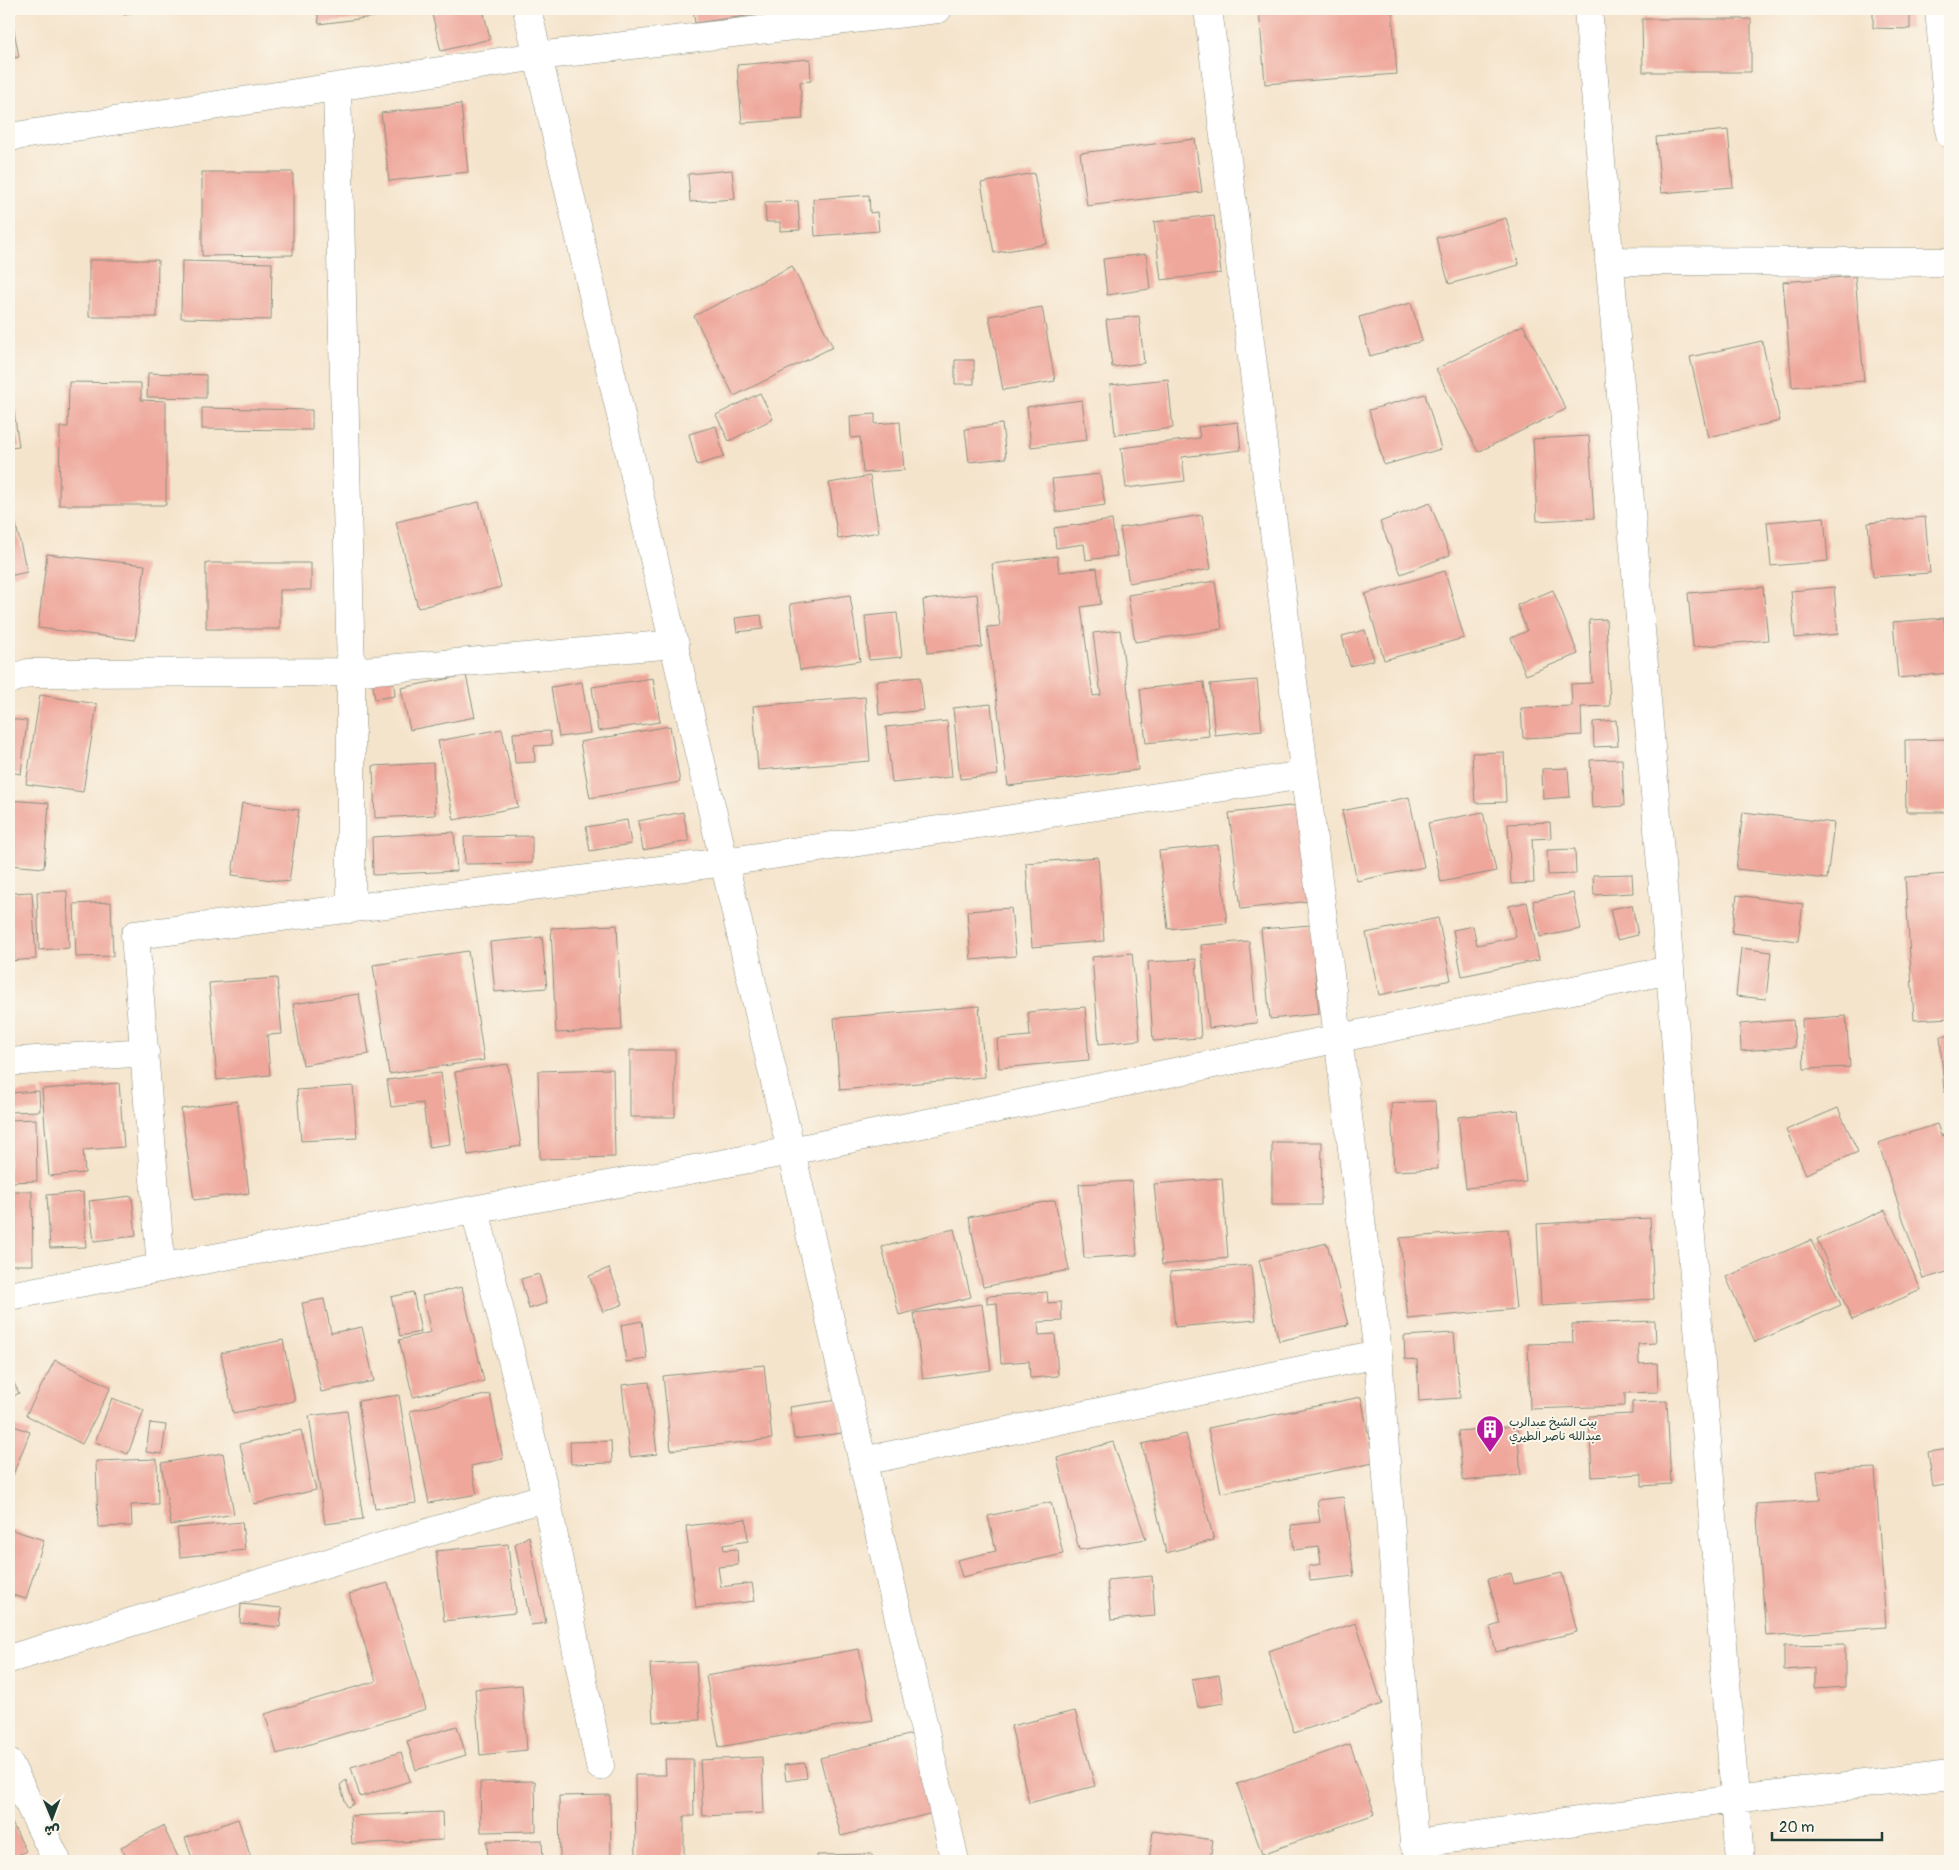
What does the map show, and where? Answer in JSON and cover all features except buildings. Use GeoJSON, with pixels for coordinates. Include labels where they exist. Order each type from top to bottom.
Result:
{"type":"FeatureCollection","features":[{"type":"Feature","properties":{"kind":"street"},"geometry":{"type":"LineString","coordinates":[[527,9],[675,644],[954,1861]]}},
{"type":"Feature","properties":{"kind":"street"},"geometry":{"type":"LineString","coordinates":[[9,137],[538,56],[938,9]]}},
{"type":"Feature","properties":{"kind":"street"},"geometry":{"type":"LineString","coordinates":[[1208,9],[1378,1354],[1415,1853],[1734,1799],[1950,1774]]}},
{"type":"Feature","properties":{"kind":"street"},"geometry":{"type":"LineString","coordinates":[[1588,9],[1670,970],[1740,1861]]}},
{"type":"Feature","properties":{"kind":"street"},"geometry":{"type":"LineString","coordinates":[[1940,9],[1950,134]]}},
{"type":"Feature","properties":{"kind":"street"},"geometry":{"type":"LineString","coordinates":[[337,87],[351,672],[351,909]]}},
{"type":"Feature","properties":{"kind":"street"},"geometry":{"type":"LineString","coordinates":[[1609,261],[1950,262]]}},
{"type":"Feature","properties":{"kind":"street"},"geometry":{"type":"LineString","coordinates":[[9,680],[28,673],[351,672],[675,644]]}},
{"type":"Feature","properties":{"kind":"street"},"geometry":{"type":"LineString","coordinates":[[161,1268],[136,935],[725,862],[1304,775]]}},
{"type":"Feature","properties":{"kind":"street"},"geometry":{"type":"LineString","coordinates":[[9,1296],[791,1150],[1670,970]]}},
{"type":"Feature","properties":{"kind":"street"},"geometry":{"type":"LineString","coordinates":[[9,1062],[145,1052]]}},
{"type":"Feature","properties":{"kind":"street"},"geometry":{"type":"LineString","coordinates":[[475,1210],[546,1497],[600,1766]]}},
{"type":"Feature","properties":{"kind":"street"},"geometry":{"type":"LineString","coordinates":[[863,1461],[1378,1354]]}},
{"type":"Feature","properties":{"kind":"street"},"geometry":{"type":"LineString","coordinates":[[9,1659],[546,1497]]}},
{"type":"Feature","properties":{"kind":"street"},"geometry":{"type":"LineString","coordinates":[[9,1763],[57,1861]]}},
{"type":"Feature","properties":{"kind":"place","name":"بيت الشيخ عبدالرب عبدالله ناصر الطيري"},"geometry":{"type":"Point","coordinates":[1490,1453]}}]}
